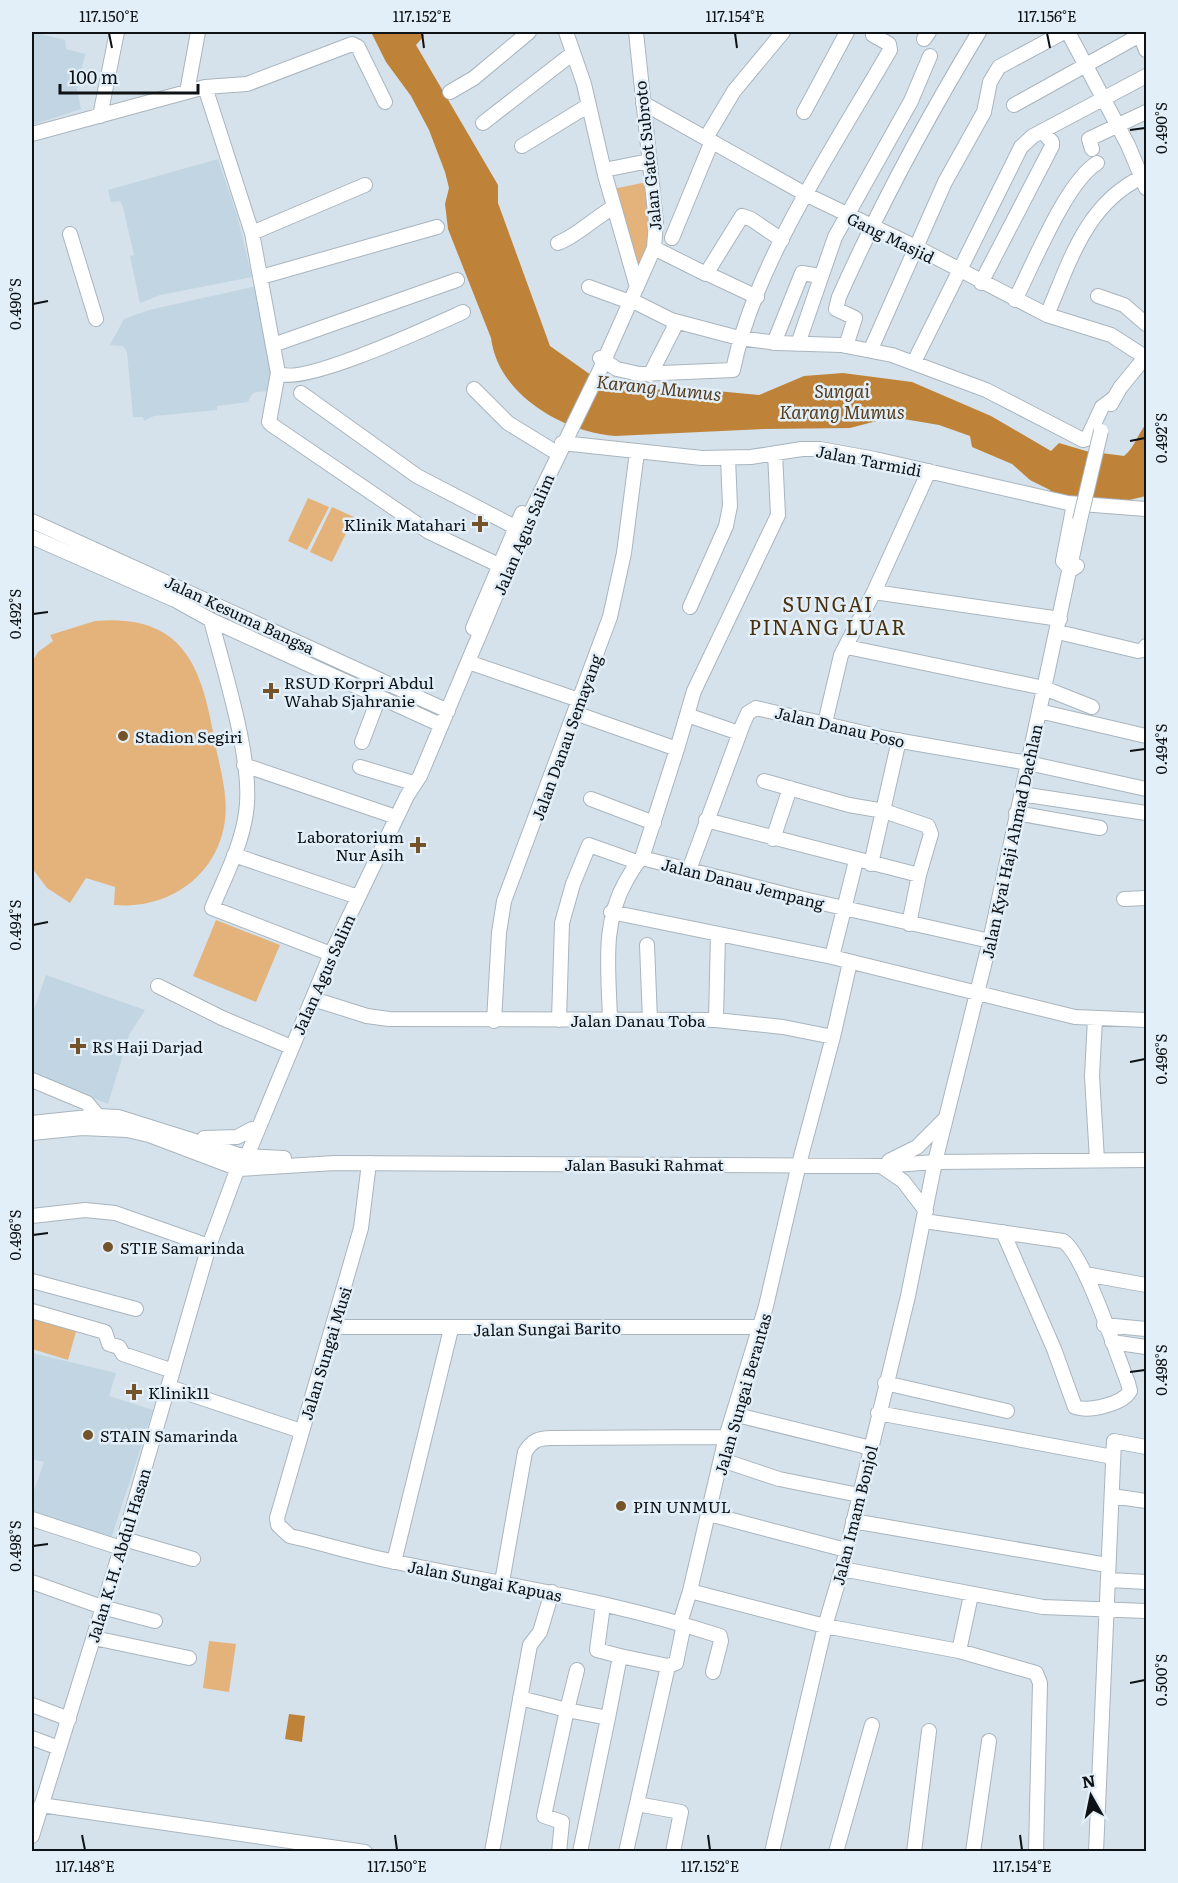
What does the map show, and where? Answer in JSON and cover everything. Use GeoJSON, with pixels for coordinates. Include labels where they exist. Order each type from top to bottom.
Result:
{"type":"FeatureCollection","features":[{"type":"Feature","properties":{"kind":"street"},"geometry":{"type":"LineString","coordinates":[[100,116],[117,32]]}},
{"type":"Feature","properties":{"kind":"street"},"geometry":{"type":"LineString","coordinates":[[198,32],[196,89],[252,233],[261,277],[277,371],[269,422],[429,532],[503,567]]}},
{"type":"Feature","properties":{"kind":"street"},"geometry":{"type":"LineString","coordinates":[[450,92],[474,78],[530,32]]}},
{"type":"Feature","properties":{"kind":"street"},"geometry":{"type":"LineString","coordinates":[[566,32],[589,105],[614,207],[631,300]]}},
{"type":"Feature","properties":{"kind":"street","name":"Jalan Gatot Subroto"},"geometry":{"type":"LineString","coordinates":[[600,364],[654,248],[656,231],[636,32]]}},
{"type":"Feature","properties":{"kind":"street"},"geometry":{"type":"LineString","coordinates":[[672,238],[709,140],[734,91],[783,32]]}},
{"type":"Feature","properties":{"kind":"street"},"geometry":{"type":"LineString","coordinates":[[804,112],[847,32]]}},
{"type":"Feature","properties":{"kind":"street"},"geometry":{"type":"LineString","coordinates":[[846,346],[855,318],[837,310],[836,306],[873,220],[925,122],[979,32]]}},
{"type":"Feature","properties":{"kind":"street"},"geometry":{"type":"LineString","coordinates":[[871,349],[945,182],[984,112],[992,75],[999,67],[1066,32],[1105,99],[1144,182],[1118,191],[1092,217],[1047,315]]}},
{"type":"Feature","properties":{"kind":"street"},"geometry":{"type":"LineString","coordinates":[[600,364],[650,375],[733,370],[739,338],[782,240],[890,50],[889,44],[872,33]]}},
{"type":"Feature","properties":{"kind":"street"},"geometry":{"type":"LineString","coordinates":[[1014,105],[1140,33],[1146,51]]}},
{"type":"Feature","properties":{"kind":"street"},"geometry":{"type":"LineString","coordinates":[[32,134],[196,89],[247,84],[352,44],[358,47],[385,102]]}},
{"type":"Feature","properties":{"kind":"street"},"geometry":{"type":"LineString","coordinates":[[483,123],[573,53]]}},
{"type":"Feature","properties":{"kind":"street"},"geometry":{"type":"LineString","coordinates":[[798,344],[820,276],[845,214],[911,101],[930,56]]}},
{"type":"Feature","properties":{"kind":"street"},"geometry":{"type":"LineString","coordinates":[[914,362],[1021,147],[1042,131],[1146,76]]}},
{"type":"Feature","properties":{"kind":"street","name":"Gang Masjid"},"geometry":{"type":"LineString","coordinates":[[643,104],[807,195],[845,214],[873,220],[981,283],[1047,315],[1111,335],[1146,356]]}},
{"type":"Feature","properties":{"kind":"street"},"geometry":{"type":"LineString","coordinates":[[522,146],[589,105]]}},
{"type":"Feature","properties":{"kind":"street"},"geometry":{"type":"LineString","coordinates":[[1092,149],[1089,139],[1146,112]]}},
{"type":"Feature","properties":{"kind":"street"},"geometry":{"type":"LineString","coordinates":[[981,283],[1052,146],[1042,131]]}},
{"type":"Feature","properties":{"kind":"street"},"geometry":{"type":"LineString","coordinates":[[604,170],[649,161]]}},
{"type":"Feature","properties":{"kind":"street"},"geometry":{"type":"LineString","coordinates":[[1015,300],[1070,191],[1085,171],[1097,163]]}},
{"type":"Feature","properties":{"kind":"street"},"geometry":{"type":"LineString","coordinates":[[252,233],[365,185]]}},
{"type":"Feature","properties":{"kind":"street"},"geometry":{"type":"LineString","coordinates":[[558,243],[572,237],[588,221],[614,207]]}},
{"type":"Feature","properties":{"kind":"street"},"geometry":{"type":"LineString","coordinates":[[708,274],[732,229],[742,216],[751,219],[782,240]]}},
{"type":"Feature","properties":{"kind":"street"},"geometry":{"type":"LineString","coordinates":[[261,277],[437,227]]}},
{"type":"Feature","properties":{"kind":"street"},"geometry":{"type":"LineString","coordinates":[[69,234],[96,320]]}},
{"type":"Feature","properties":{"kind":"street"},"geometry":{"type":"LineString","coordinates":[[654,248],[757,297]]}},
{"type":"Feature","properties":{"kind":"street"},"geometry":{"type":"LineString","coordinates":[[774,343],[802,273],[820,276]]}},
{"type":"Feature","properties":{"kind":"street"},"geometry":{"type":"LineString","coordinates":[[273,345],[457,280]]}},
{"type":"Feature","properties":{"kind":"street"},"geometry":{"type":"LineString","coordinates":[[589,287],[631,300],[677,322],[739,338],[774,343],[871,349],[914,362],[986,390],[1083,440],[1087,439],[1102,407],[1114,398],[1146,356]]}},
{"type":"Feature","properties":{"kind":"street"},"geometry":{"type":"LineString","coordinates":[[1098,296],[1124,304],[1146,324]]}},
{"type":"Feature","properties":{"kind":"street"},"geometry":{"type":"LineString","coordinates":[[277,371],[291,377],[338,364],[464,312]]}},
{"type":"Feature","properties":{"kind":"street"},"geometry":{"type":"LineString","coordinates":[[650,375],[677,322]]}},
{"type":"Feature","properties":{"kind":"street","name":"Jalan Agus Salim"},"geometry":{"type":"LineString","coordinates":[[444,709],[540,483],[600,364]]}},
{"type":"Feature","properties":{"kind":"street"},"geometry":{"type":"LineString","coordinates":[[474,389],[508,423],[560,441]]}},
{"type":"Feature","properties":{"kind":"street"},"geometry":{"type":"LineString","coordinates":[[301,393],[417,476],[515,527]]}},
{"type":"Feature","properties":{"kind":"street","name":"Jalan Kyai Haji Ahmad Dachlan"},"geometry":{"type":"LineString","coordinates":[[935,1162],[978,995],[1071,570],[1080,519],[1101,431],[1114,398]]}},
{"type":"Feature","properties":{"kind":"street","name":"Jalan Tarmidi"},"geometry":{"type":"LineString","coordinates":[[560,441],[637,452],[728,458],[820,449],[1074,504],[1146,509]]}},
{"type":"Feature","properties":{"kind":"street","name":"Jalan Danau Semayang"},"geometry":{"type":"LineString","coordinates":[[494,1021],[498,943],[504,901],[615,600],[624,553],[637,452]]}},
{"type":"Feature","properties":{"kind":"street","name":"Jalan Danau Jempang"},"geometry":{"type":"LineString","coordinates":[[775,453],[778,515],[699,682],[654,823],[639,860],[990,941]]}},
{"type":"Feature","properties":{"kind":"street"},"geometry":{"type":"LineString","coordinates":[[690,607],[726,526],[730,506],[728,458]]}},
{"type":"Feature","properties":{"kind":"street"},"geometry":{"type":"LineString","coordinates":[[825,723],[841,655],[874,592],[929,471]]}},
{"type":"Feature","properties":{"kind":"street","name":"Jalan Agus Salim"},"geometry":{"type":"LineString","coordinates":[[243,1160],[283,1073],[284,1063],[331,954],[396,817],[437,723],[468,662],[503,567],[515,527],[540,483]]}},
{"type":"Feature","properties":{"kind":"street"},"geometry":{"type":"LineString","coordinates":[[1074,504],[1063,561],[1071,570],[1082,560],[1097,507]]}},
{"type":"Feature","properties":{"kind":"street","name":"Jalan Kesuma Bangsa"},"geometry":{"type":"LineString","coordinates":[[32,520],[444,709]]}},
{"type":"Feature","properties":{"kind":"street","name":"Jalan Kesuma Bangsa"},"geometry":{"type":"LineString","coordinates":[[32,537],[437,723]]}},
{"type":"Feature","properties":{"kind":"street"},"geometry":{"type":"LineString","coordinates":[[119,576],[127,562]]}},
{"type":"Feature","properties":{"kind":"street"},"geometry":{"type":"LineString","coordinates":[[183,605],[189,591]]}},
{"type":"Feature","properties":{"kind":"street"},"geometry":{"type":"LineString","coordinates":[[874,592],[1059,626],[1138,651],[1143,650],[1146,646]]}},
{"type":"Feature","properties":{"kind":"street"},"geometry":{"type":"LineString","coordinates":[[211,620],[244,765],[247,806],[234,855],[212,908],[331,954]]}},
{"type":"Feature","properties":{"kind":"street"},"geometry":{"type":"LineString","coordinates":[[847,647],[1044,688],[1092,707]]}},
{"type":"Feature","properties":{"kind":"street"},"geometry":{"type":"LineString","coordinates":[[468,662],[677,749]]}},
{"type":"Feature","properties":{"kind":"street"},"geometry":{"type":"LineString","coordinates":[[362,742],[379,697]]}},
{"type":"Feature","properties":{"kind":"street","name":"Jalan Danau Poso"},"geometry":{"type":"LineString","coordinates":[[689,870],[739,733],[748,713],[756,708],[899,740],[1028,763],[1146,789]]}},
{"type":"Feature","properties":{"kind":"street"},"geometry":{"type":"LineString","coordinates":[[1039,711],[1146,736]]}},
{"type":"Feature","properties":{"kind":"street"},"geometry":{"type":"LineString","coordinates":[[687,715],[739,733]]}},
{"type":"Feature","properties":{"kind":"street"},"geometry":{"type":"LineString","coordinates":[[832,957],[843,908],[884,811],[899,740]]}},
{"type":"Feature","properties":{"kind":"street"},"geometry":{"type":"LineString","coordinates":[[244,765],[396,817]]}},
{"type":"Feature","properties":{"kind":"street"},"geometry":{"type":"LineString","coordinates":[[360,767],[408,789]]}},
{"type":"Feature","properties":{"kind":"street"},"geometry":{"type":"LineString","coordinates":[[764,781],[925,823],[931,830],[909,924]]}},
{"type":"Feature","properties":{"kind":"street"},"geometry":{"type":"LineString","coordinates":[[773,839],[790,788]]}},
{"type":"Feature","properties":{"kind":"street"},"geometry":{"type":"LineString","coordinates":[[1021,794],[1146,813]]}},
{"type":"Feature","properties":{"kind":"street"},"geometry":{"type":"LineString","coordinates":[[591,799],[654,823]]}},
{"type":"Feature","properties":{"kind":"street"},"geometry":{"type":"LineString","coordinates":[[1016,813],[1100,828]]}},
{"type":"Feature","properties":{"kind":"street"},"geometry":{"type":"LineString","coordinates":[[706,820],[919,875]]}},
{"type":"Feature","properties":{"kind":"street"},"geometry":{"type":"LineString","coordinates":[[559,1020],[562,923],[573,884],[589,844],[639,860],[611,912],[609,933],[610,1021]]}},
{"type":"Feature","properties":{"kind":"street"},"geometry":{"type":"LineString","coordinates":[[234,855],[358,897]]}},
{"type":"Feature","properties":{"kind":"street"},"geometry":{"type":"LineString","coordinates":[[1125,899],[1146,898]]}},
{"type":"Feature","properties":{"kind":"street"},"geometry":{"type":"LineString","coordinates":[[611,912],[832,957],[978,995],[1095,1019],[1146,1020]]}},
{"type":"Feature","properties":{"kind":"street"},"geometry":{"type":"LineString","coordinates":[[716,1020],[718,935]]}},
{"type":"Feature","properties":{"kind":"street"},"geometry":{"type":"LineString","coordinates":[[647,945],[650,1020]]}},
{"type":"Feature","properties":{"kind":"street"},"geometry":{"type":"LineString","coordinates":[[799,1164],[834,1037],[850,962]]}},
{"type":"Feature","properties":{"kind":"street"},"geometry":{"type":"LineString","coordinates":[[158,986],[222,1018],[291,1047]]}},
{"type":"Feature","properties":{"kind":"street","name":"Jalan Danau Toba"},"geometry":{"type":"LineString","coordinates":[[313,999],[367,1016],[389,1019],[716,1020],[783,1027],[834,1037]]}},
{"type":"Feature","properties":{"kind":"street"},"geometry":{"type":"LineString","coordinates":[[1095,1019],[1092,1076],[1097,1160]]}},
{"type":"Feature","properties":{"kind":"street"},"geometry":{"type":"LineString","coordinates":[[243,1160],[252,1129],[277,1071],[284,1063]]}},
{"type":"Feature","properties":{"kind":"street"},"geometry":{"type":"LineString","coordinates":[[32,1080],[87,1103],[98,1116]]}},
{"type":"Feature","properties":{"kind":"street"},"geometry":{"type":"LineString","coordinates":[[879,1165],[917,1147],[948,1115]]}},
{"type":"Feature","properties":{"kind":"street"},"geometry":{"type":"LineString","coordinates":[[32,1123],[98,1116],[132,1119],[243,1160]]}},
{"type":"Feature","properties":{"kind":"street"},"geometry":{"type":"LineString","coordinates":[[32,1133],[82,1128],[127,1130],[243,1160]]}},
{"type":"Feature","properties":{"kind":"street"},"geometry":{"type":"LineString","coordinates":[[187,1138],[231,1138],[246,1135],[252,1129]]}},
{"type":"Feature","properties":{"kind":"street","name":"Jalan Basuki Rahmat"},"geometry":{"type":"LineString","coordinates":[[243,1160],[335,1163],[879,1165],[935,1162],[1146,1160]]}},
{"type":"Feature","properties":{"kind":"street","name":"Jalan K.H. Abdul Hasan"},"geometry":{"type":"LineString","coordinates":[[32,1836],[39,1798],[69,1719],[94,1638],[209,1246],[243,1160]]}},
{"type":"Feature","properties":{"kind":"street","name":"Jalan Imam Bonjol"},"geometry":{"type":"LineString","coordinates":[[772,1851],[825,1626],[842,1569],[871,1448],[934,1179],[935,1162]]}},
{"type":"Feature","properties":{"kind":"street","name":"Jalan Sungai Musi"},"geometry":{"type":"LineString","coordinates":[[290,1536],[278,1526],[277,1518],[361,1228],[369,1163]]}},
{"type":"Feature","properties":{"kind":"street","name":"Jalan Sungai Berantas"},"geometry":{"type":"LineString","coordinates":[[668,1666],[676,1663],[682,1623],[726,1437],[760,1327],[799,1164]]}},
{"type":"Feature","properties":{"kind":"street"},"geometry":{"type":"LineString","coordinates":[[879,1165],[903,1181],[925,1216],[1003,1232],[1063,1241],[1072,1250],[1085,1274],[1128,1383],[1130,1391],[1127,1396],[1085,1409],[1075,1407],[1054,1349],[1003,1232]]}},
{"type":"Feature","properties":{"kind":"street"},"geometry":{"type":"LineString","coordinates":[[32,1216],[85,1210],[115,1213],[209,1246]]}},
{"type":"Feature","properties":{"kind":"street"},"geometry":{"type":"LineString","coordinates":[[1085,1274],[1146,1285]]}},
{"type":"Feature","properties":{"kind":"street"},"geometry":{"type":"LineString","coordinates":[[32,1281],[136,1309]]}},
{"type":"Feature","properties":{"kind":"street"},"geometry":{"type":"LineString","coordinates":[[32,1311],[105,1332],[109,1344],[119,1347],[123,1354],[174,1371]]}},
{"type":"Feature","properties":{"kind":"street"},"geometry":{"type":"LineString","coordinates":[[1104,1325],[1146,1329]]}},
{"type":"Feature","properties":{"kind":"street","name":"Jalan Sungai Barito"},"geometry":{"type":"LineString","coordinates":[[334,1327],[451,1329],[760,1327]]}},
{"type":"Feature","properties":{"kind":"street"},"geometry":{"type":"LineString","coordinates":[[394,1562],[451,1329]]}},
{"type":"Feature","properties":{"kind":"street"},"geometry":{"type":"LineString","coordinates":[[1112,1342],[1146,1347]]}},
{"type":"Feature","properties":{"kind":"street"},"geometry":{"type":"LineString","coordinates":[[885,1383],[1007,1410]]}},
{"type":"Feature","properties":{"kind":"street"},"geometry":{"type":"LineString","coordinates":[[169,1387],[301,1431]]}},
{"type":"Feature","properties":{"kind":"street"},"geometry":{"type":"LineString","coordinates":[[879,1413],[1113,1457]]}},
{"type":"Feature","properties":{"kind":"street"},"geometry":{"type":"LineString","coordinates":[[733,1414],[871,1448]]}},
{"type":"Feature","properties":{"kind":"street"},"geometry":{"type":"LineString","coordinates":[[502,1582],[525,1452],[539,1438],[726,1437]]}},
{"type":"Feature","properties":{"kind":"street"},"geometry":{"type":"LineString","coordinates":[[1096,1851],[1114,1441],[1146,1447]]}},
{"type":"Feature","properties":{"kind":"street"},"geometry":{"type":"LineString","coordinates":[[722,1460],[779,1479],[859,1495]]}},
{"type":"Feature","properties":{"kind":"street"},"geometry":{"type":"LineString","coordinates":[[1112,1496],[1146,1501]]}},
{"type":"Feature","properties":{"kind":"street"},"geometry":{"type":"LineString","coordinates":[[709,1514],[846,1550]]}},
{"type":"Feature","properties":{"kind":"street"},"geometry":{"type":"LineString","coordinates":[[32,1519],[122,1544],[193,1559]]}},
{"type":"Feature","properties":{"kind":"street"},"geometry":{"type":"LineString","coordinates":[[853,1521],[1107,1565]]}},
{"type":"Feature","properties":{"kind":"street","name":"Jalan Sungai Kapuas"},"geometry":{"type":"LineString","coordinates":[[290,1536],[394,1562],[552,1592],[682,1623],[722,1638],[713,1672]]}},
{"type":"Feature","properties":{"kind":"street"},"geometry":{"type":"LineString","coordinates":[[842,1569],[1043,1607],[1146,1611]]}},
{"type":"Feature","properties":{"kind":"street"},"geometry":{"type":"LineString","coordinates":[[1109,1580],[1146,1582]]}},
{"type":"Feature","properties":{"kind":"street"},"geometry":{"type":"LineString","coordinates":[[32,1582],[102,1607],[154,1621]]}},
{"type":"Feature","properties":{"kind":"street"},"geometry":{"type":"LineString","coordinates":[[690,1591],[825,1626],[959,1651],[1036,1673],[1040,1683],[1036,1851]]}},
{"type":"Feature","properties":{"kind":"street"},"geometry":{"type":"LineString","coordinates":[[492,1851],[530,1645],[540,1632],[552,1592]]}},
{"type":"Feature","properties":{"kind":"street"},"geometry":{"type":"LineString","coordinates":[[959,1651],[971,1595]]}},
{"type":"Feature","properties":{"kind":"street"},"geometry":{"type":"LineString","coordinates":[[603,1605],[597,1650],[668,1666],[626,1851]]}},
{"type":"Feature","properties":{"kind":"street"},"geometry":{"type":"LineString","coordinates":[[94,1638],[189,1658]]}},
{"type":"Feature","properties":{"kind":"street"},"geometry":{"type":"LineString","coordinates":[[580,1851],[620,1656]]}},
{"type":"Feature","properties":{"kind":"street"},"geometry":{"type":"LineString","coordinates":[[559,1851],[562,1822],[544,1816],[577,1670]]}},
{"type":"Feature","properties":{"kind":"street"},"geometry":{"type":"LineString","coordinates":[[520,1698],[608,1718]]}},
{"type":"Feature","properties":{"kind":"street"},"geometry":{"type":"LineString","coordinates":[[32,1705],[69,1719]]}},
{"type":"Feature","properties":{"kind":"street"},"geometry":{"type":"LineString","coordinates":[[836,1851],[872,1725]]}},
{"type":"Feature","properties":{"kind":"street"},"geometry":{"type":"LineString","coordinates":[[914,1851],[929,1731]]}},
{"type":"Feature","properties":{"kind":"street"},"geometry":{"type":"LineString","coordinates":[[32,1738],[59,1748]]}},
{"type":"Feature","properties":{"kind":"street"},"geometry":{"type":"LineString","coordinates":[[973,1851],[989,1741]]}},
{"type":"Feature","properties":{"kind":"street"},"geometry":{"type":"LineString","coordinates":[[39,1798],[305,1847],[365,1851]]}},
{"type":"Feature","properties":{"kind":"street"},"geometry":{"type":"LineString","coordinates":[[637,1804],[681,1812],[674,1851]]}},
{"type":"Feature","properties":{"kind":"shaded area"},"geometry":{"type":"Polygon","coordinates":[[[32,32],[65,40],[66,49],[85,54],[77,90],[81,109],[32,125],[32,32]]]}},
{"type":"Feature","properties":{"kind":"shaded area"},"geometry":{"type":"Polygon","coordinates":[[[218,159],[237,215],[252,277],[160,295],[140,303],[130,256],[134,255],[123,207],[120,201],[111,202],[108,190],[218,159]]]}},
{"type":"Feature","properties":{"kind":"shaded area"},"geometry":{"type":"Polygon","coordinates":[[[647,182],[653,239],[628,284],[608,190],[647,182]]]}},
{"type":"Feature","properties":{"kind":"shaded area"},"geometry":{"type":"Polygon","coordinates":[[[257,286],[273,379],[271,391],[256,392],[252,394],[248,402],[217,406],[217,410],[154,416],[144,421],[143,417],[133,417],[127,352],[123,346],[110,345],[124,319],[149,310],[257,286]]]}},
{"type":"Feature","properties":{"kind":"shaded area"},"geometry":{"type":"Polygon","coordinates":[[[308,498],[329,507],[307,550],[288,541],[308,498]]]}},
{"type":"Feature","properties":{"kind":"shaded area"},"geometry":{"type":"Polygon","coordinates":[[[332,507],[354,517],[332,562],[310,552],[332,507]]]}},
{"type":"Feature","properties":{"kind":"shaded area","name":"Stadion Segiri"},"geometry":{"type":"Polygon","coordinates":[[[95,621],[126,621],[151,627],[171,638],[186,653],[197,672],[211,720],[225,793],[226,811],[220,840],[212,858],[201,873],[171,895],[153,902],[114,905],[115,887],[86,878],[70,903],[47,888],[32,868],[32,662],[38,652],[53,641],[50,635],[95,621]]]}},
{"type":"Feature","properties":{"kind":"shaded area"},"geometry":{"type":"Polygon","coordinates":[[[216,920],[280,945],[256,1002],[193,976],[216,920]]]}},
{"type":"Feature","properties":{"kind":"shaded area","name":"RS Haji Darjad"},"geometry":{"type":"Polygon","coordinates":[[[46,975],[145,1010],[129,1035],[108,1104],[32,1074],[32,1015],[46,975]]]}},
{"type":"Feature","properties":{"kind":"shaded area"},"geometry":{"type":"Polygon","coordinates":[[[32,1316],[77,1328],[68,1360],[32,1349],[32,1316]]]}},
{"type":"Feature","properties":{"kind":"shaded area","name":"STAIN Samarinda"},"geometry":{"type":"Polygon","coordinates":[[[32,1353],[116,1373],[109,1396],[153,1410],[109,1545],[32,1519],[32,1496],[44,1462],[32,1459],[32,1353]]]}},
{"type":"Feature","properties":{"kind":"shaded area"},"geometry":{"type":"Polygon","coordinates":[[[209,1641],[236,1644],[229,1692],[203,1688],[209,1641]]]}},
{"type":"Feature","properties":{"kind":"water","name":"Sungai Karang Mumus"},"geometry":{"type":"Polygon","coordinates":[[[371,32],[422,32],[424,36],[416,45],[498,185],[498,203],[550,346],[605,385],[631,390],[695,389],[759,395],[804,376],[843,373],[912,382],[991,416],[1051,451],[1059,443],[1086,451],[1124,456],[1131,449],[1146,424],[1146,496],[1121,502],[1055,498],[1050,490],[1030,480],[1012,464],[972,447],[970,436],[939,425],[892,417],[850,428],[764,429],[615,436],[575,427],[536,407],[506,377],[496,358],[491,338],[448,229],[445,204],[449,188],[429,130],[411,96],[386,62],[371,32]]]}},
{"type":"Feature","properties":{"kind":"water"},"geometry":{"type":"Polygon","coordinates":[[[289,1714],[305,1716],[302,1742],[285,1739],[289,1714]]]}},
{"type":"Feature","properties":{"kind":"place","name":"Klinik Matahari"},"geometry":{"type":"Point","coordinates":[480,524]}},
{"type":"Feature","properties":{"kind":"place","name":"RSUD Korpri Abdul Wahab Sjahranie"},"geometry":{"type":"Point","coordinates":[271,691]}},
{"type":"Feature","properties":{"kind":"place","name":"Stadion Segiri"},"geometry":{"type":"Point","coordinates":[123,736]}},
{"type":"Feature","properties":{"kind":"place","name":"Laboratorium Nur Asih"},"geometry":{"type":"Point","coordinates":[418,845]}},
{"type":"Feature","properties":{"kind":"place","name":"RS Haji Darjad"},"geometry":{"type":"Point","coordinates":[78,1046]}},
{"type":"Feature","properties":{"kind":"place","name":"STIE Samarinda"},"geometry":{"type":"Point","coordinates":[108,1247]}},
{"type":"Feature","properties":{"kind":"place","name":"Klinik11"},"geometry":{"type":"Point","coordinates":[134,1392]}},
{"type":"Feature","properties":{"kind":"place","name":"STAIN Samarinda"},"geometry":{"type":"Point","coordinates":[88,1435]}},
{"type":"Feature","properties":{"kind":"place","name":"PIN UNMUL"},"geometry":{"type":"Point","coordinates":[621,1506]}},
{"type":"Feature","properties":{"kind":"district","name":"SUNGAI PINANG LUAR"},"geometry":{"type":"Point","coordinates":[828,614]}},
{"type":"Feature","properties":{"kind":"water label","name":"Karang Mumus"},"geometry":{"type":"Point","coordinates":[659,387]}}]}
